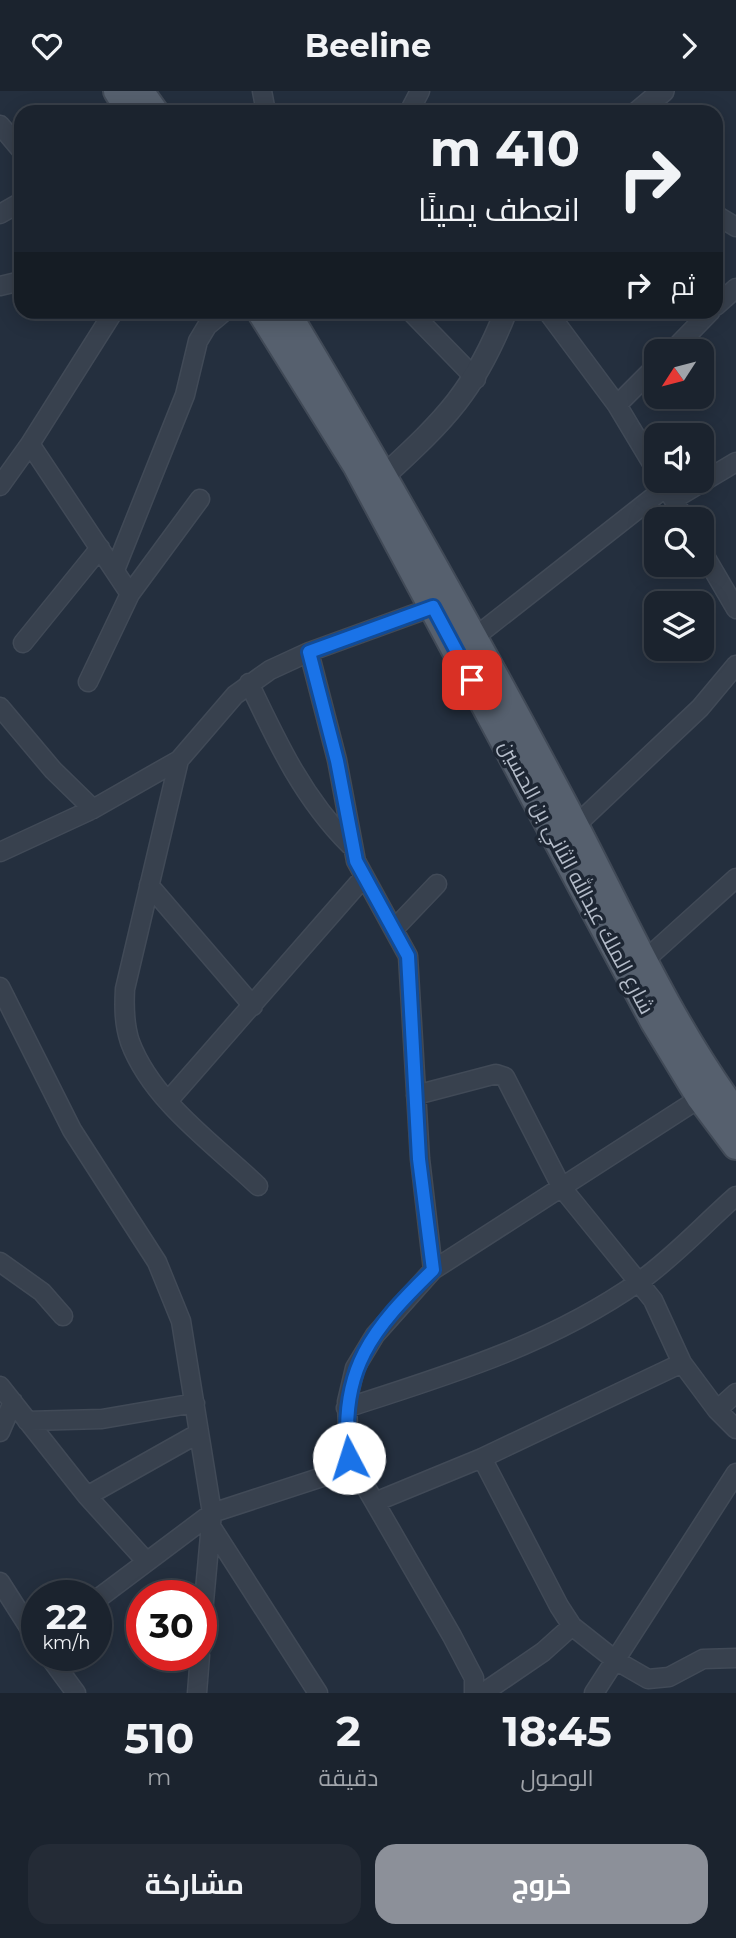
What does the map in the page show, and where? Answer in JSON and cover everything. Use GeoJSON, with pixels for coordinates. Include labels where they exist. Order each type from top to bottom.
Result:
{"type":"FeatureCollection","features":[{"type":"Feature","properties":{"kind":"main road","name":"شارع الملك عبدالله الثاني بن الحسين"},"geometry":{"type":"LineString","coordinates":[[265,319],[356,465],[433,607],[590,878],[645,960],[692,1046],[736,1113]]}},
{"type":"Feature","properties":{"kind":"main road","name":"شارع الملك عبدالله الثاني بن الحسين"},"geometry":{"type":"LineString","coordinates":[[291,319],[385,475],[475,636],[575,826],[590,878],[654,1022],[700,1098],[736,1146]]}},
{"type":"Feature","properties":{"kind":"street"},"geometry":{"type":"LineString","coordinates":[[646,105],[663,91]]}},
{"type":"Feature","properties":{"kind":"street"},"geometry":{"type":"LineString","coordinates":[[0,124],[14,141]]}},
{"type":"Feature","properties":{"kind":"street"},"geometry":{"type":"LineString","coordinates":[[0,486],[30,444],[109,319]]}},
{"type":"Feature","properties":{"kind":"street"},"geometry":{"type":"LineString","coordinates":[[115,570],[185,395],[198,341],[207,325],[215,319]]}},
{"type":"Feature","properties":{"kind":"street"},"geometry":{"type":"LineString","coordinates":[[418,319],[476,379]]}},
{"type":"Feature","properties":{"kind":"street"},"geometry":{"type":"LineString","coordinates":[[385,475],[454,409],[476,379],[502,319]]}},
{"type":"Feature","properties":{"kind":"street"},"geometry":{"type":"LineString","coordinates":[[553,319],[617,405],[644,450]]}},
{"type":"Feature","properties":{"kind":"street"},"geometry":{"type":"LineString","coordinates":[[684,339],[703,319]]}},
{"type":"Feature","properties":{"kind":"street"},"geometry":{"type":"LineString","coordinates":[[617,405],[644,378]]}},
{"type":"Feature","properties":{"kind":"street"},"geometry":{"type":"LineString","coordinates":[[30,444],[130,594]]}},
{"type":"Feature","properties":{"kind":"street"},"geometry":{"type":"LineString","coordinates":[[714,471],[736,462]]}},
{"type":"Feature","properties":{"kind":"street"},"geometry":{"type":"LineString","coordinates":[[475,636],[663,493]]}},
{"type":"Feature","properties":{"kind":"street"},"geometry":{"type":"LineString","coordinates":[[89,682],[130,594],[200,499]]}},
{"type":"Feature","properties":{"kind":"street"},"geometry":{"type":"LineString","coordinates":[[23,643],[100,548]]}},
{"type":"Feature","properties":{"kind":"street"},"geometry":{"type":"LineString","coordinates":[[714,571],[736,608]]}},
{"type":"Feature","properties":{"kind":"street"},"geometry":{"type":"LineString","coordinates":[[0,852],[93,809],[179,759],[249,683],[309,652],[433,607]]}},
{"type":"Feature","properties":{"kind":"street"},"geometry":{"type":"LineString","coordinates":[[309,652],[337,761],[351,845],[364,877],[395,928],[408,956],[419,1159],[433,1270]]}},
{"type":"Feature","properties":{"kind":"street"},"geometry":{"type":"LineString","coordinates":[[575,826],[691,716],[736,665]]}},
{"type":"Feature","properties":{"kind":"street"},"geometry":{"type":"LineString","coordinates":[[249,683],[292,772],[324,818],[351,845]]}},
{"type":"Feature","properties":{"kind":"street"},"geometry":{"type":"LineString","coordinates":[[0,707],[53,770],[93,809]]}},
{"type":"Feature","properties":{"kind":"street"},"geometry":{"type":"LineString","coordinates":[[179,759],[125,989],[124,1015],[138,1058],[168,1101],[258,1186]]}},
{"type":"Feature","properties":{"kind":"street"},"geometry":{"type":"LineString","coordinates":[[168,1101],[364,877]]}},
{"type":"Feature","properties":{"kind":"street"},"geometry":{"type":"LineString","coordinates":[[645,960],[736,878]]}},
{"type":"Feature","properties":{"kind":"street"},"geometry":{"type":"LineString","coordinates":[[395,928],[437,884]]}},
{"type":"Feature","properties":{"kind":"street"},"geometry":{"type":"LineString","coordinates":[[149,885],[253,1006]]}},
{"type":"Feature","properties":{"kind":"street"},"geometry":{"type":"LineString","coordinates":[[0,987],[72,1130],[157,1262],[181,1321],[212,1520],[206,1580]]}},
{"type":"Feature","properties":{"kind":"street"},"geometry":{"type":"LineString","coordinates":[[416,1095],[496,1074],[502,1075],[562,1188],[639,1282],[663,1316],[682,1363],[717,1410],[736,1429]]}},
{"type":"Feature","properties":{"kind":"street"},"geometry":{"type":"LineString","coordinates":[[474,1693],[474,1678],[353,1467],[347,1439],[346,1408],[350,1385],[363,1351],[433,1270],[700,1098]]}},
{"type":"Feature","properties":{"kind":"street"},"geometry":{"type":"LineString","coordinates":[[346,1408],[516,1350],[553,1333],[639,1282],[736,1196]]}},
{"type":"Feature","properties":{"kind":"street"},"geometry":{"type":"LineString","coordinates":[[0,1262],[42,1292],[63,1316]]}},
{"type":"Feature","properties":{"kind":"street"},"geometry":{"type":"LineString","coordinates":[[374,1502],[482,1458],[682,1363]]}},
{"type":"Feature","properties":{"kind":"street"},"geometry":{"type":"LineString","coordinates":[[0,1386],[87,1496],[145,1560]]}},
{"type":"Feature","properties":{"kind":"street"},"geometry":{"type":"LineString","coordinates":[[717,1410],[736,1393]]}},
{"type":"Feature","properties":{"kind":"street"},"geometry":{"type":"LineString","coordinates":[[0,1432],[13,1402]]}},
{"type":"Feature","properties":{"kind":"street"},"geometry":{"type":"LineString","coordinates":[[27,1421],[102,1419],[195,1403]]}},
{"type":"Feature","properties":{"kind":"street"},"geometry":{"type":"LineString","coordinates":[[87,1496],[199,1433]]}},
{"type":"Feature","properties":{"kind":"street"},"geometry":{"type":"LineString","coordinates":[[482,1458],[572,1626],[615,1660],[648,1679],[660,1680],[703,1659],[736,1658]]}},
{"type":"Feature","properties":{"kind":"street"},"geometry":{"type":"LineString","coordinates":[[112,1587],[145,1560],[212,1520],[353,1467]]}},
{"type":"Feature","properties":{"kind":"street"},"geometry":{"type":"LineString","coordinates":[[594,1693],[736,1473]]}},
{"type":"Feature","properties":{"kind":"street"},"geometry":{"type":"LineString","coordinates":[[212,1520],[318,1693]]}},
{"type":"Feature","properties":{"kind":"street"},"geometry":{"type":"LineString","coordinates":[[0,1582],[21,1615]]}},
{"type":"Feature","properties":{"kind":"street"},"geometry":{"type":"LineString","coordinates":[[483,1693],[543,1652],[572,1626]]}},
{"type":"Feature","properties":{"kind":"street"},"geometry":{"type":"LineString","coordinates":[[60,1671],[76,1693]]}},
{"type":"Feature","properties":{"kind":"street"},"geometry":{"type":"LineString","coordinates":[[197,1693],[199,1671]]}},
{"type":"Feature","properties":{"kind":"route"},"geometry":{"type":"LineString","coordinates":[[349,1458],[347,1402],[355,1368],[375,1335],[433,1270],[419,1159],[408,956],[404,944],[356,861],[337,761],[309,652],[433,607],[472,680]]}}]}
